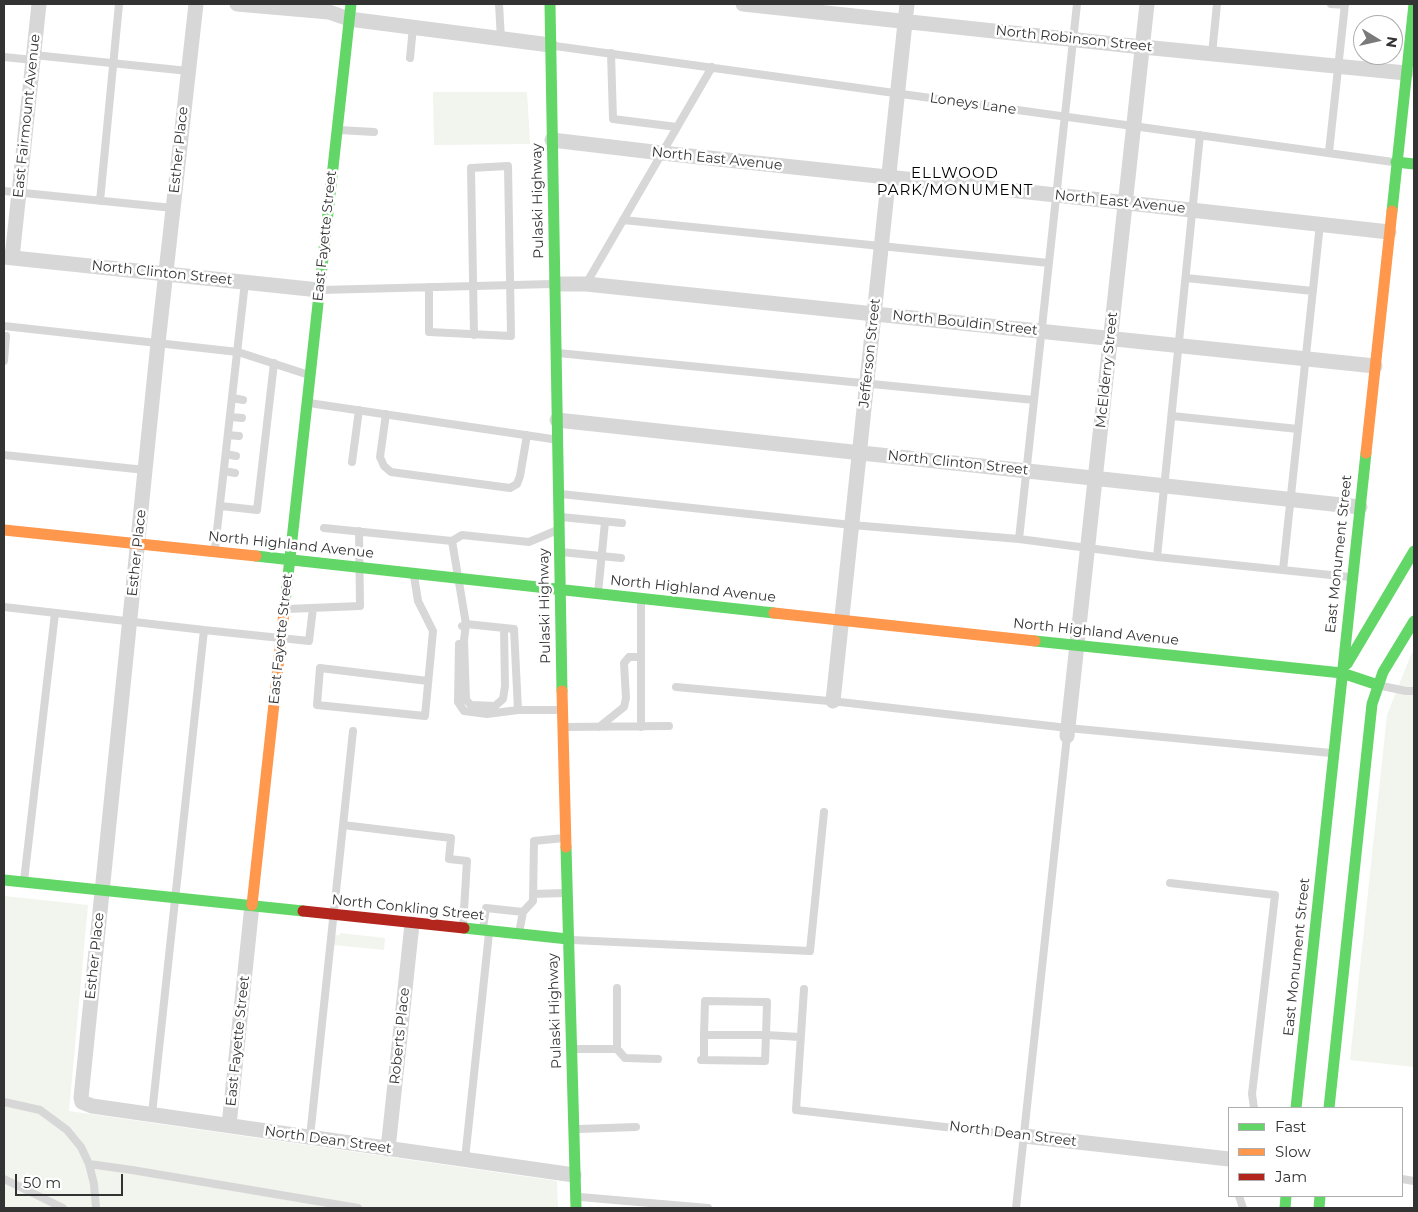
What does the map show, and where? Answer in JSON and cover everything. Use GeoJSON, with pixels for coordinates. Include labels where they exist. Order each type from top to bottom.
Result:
{"type":"FeatureCollection","features":[{"type":"Feature","properties":{"kind":"main road","name":"Pulaski Highway"},"geometry":{"type":"LineString","coordinates":[[550,4],[559,552],[575,1202]]}},
{"type":"Feature","properties":{"kind":"main road","name":"East Monument Street"},"geometry":{"type":"LineString","coordinates":[[1296,1107],[1396,162],[1409,67],[1414,4]]}},
{"type":"Feature","properties":{"kind":"main road","name":"East Fayette Street"},"geometry":{"type":"LineString","coordinates":[[252,905],[350,11]]}},
{"type":"Feature","properties":{"kind":"main road"},"geometry":{"type":"LineString","coordinates":[[1401,127],[1414,129]]}},
{"type":"Feature","properties":{"kind":"main road"},"geometry":{"type":"LineString","coordinates":[[1396,162],[1414,164]]}},
{"type":"Feature","properties":{"kind":"main road","name":"North Highland Avenue"},"geometry":{"type":"LineString","coordinates":[[4,530],[290,559],[641,599],[1342,673],[1378,685]]}},
{"type":"Feature","properties":{"kind":"main road"},"geometry":{"type":"LineString","coordinates":[[1342,673],[1414,551]]}},
{"type":"Feature","properties":{"kind":"main road"},"geometry":{"type":"LineString","coordinates":[[1329,1107],[1372,704],[1378,685],[1389,662],[1414,621]]}},
{"type":"Feature","properties":{"kind":"main road","name":"North Conkling Street"},"geometry":{"type":"LineString","coordinates":[[4,880],[568,940]]}},
{"type":"Feature","properties":{"kind":"street","name":"East Fairmount Avenue"},"geometry":{"type":"LineString","coordinates":[[8,258],[11,191],[33,58],[39,4]]}},
{"type":"Feature","properties":{"kind":"street","name":"Esther Place"},"geometry":{"type":"LineString","coordinates":[[82,1102],[80,1092],[158,343],[196,4]]}},
{"type":"Feature","properties":{"kind":"street"},"geometry":{"type":"LineString","coordinates":[[237,4],[329,12],[350,11],[413,27],[550,45]]}},
{"type":"Feature","properties":{"kind":"street","name":"North Robinson Street"},"geometry":{"type":"LineString","coordinates":[[743,4],[1338,66],[1409,67]]}},
{"type":"Feature","properties":{"kind":"street","name":"Jefferson Street"},"geometry":{"type":"LineString","coordinates":[[833,701],[908,4]]}},
{"type":"Feature","properties":{"kind":"street","name":"McElderry Street"},"geometry":{"type":"LineString","coordinates":[[1068,732],[1147,4]]}},
{"type":"Feature","properties":{"kind":"street","name":"North East Avenue"},"geometry":{"type":"LineString","coordinates":[[552,140],[1389,232]]}},
{"type":"Feature","properties":{"kind":"street","name":"North Clinton Street"},"geometry":{"type":"LineString","coordinates":[[8,258],[320,290]]}},
{"type":"Feature","properties":{"kind":"street","name":"North Bouldin Street"},"geometry":{"type":"LineString","coordinates":[[555,284],[586,284],[1375,366]]}},
{"type":"Feature","properties":{"kind":"street","name":"North Clinton Street"},"geometry":{"type":"LineString","coordinates":[[557,420],[1360,507]]}},
{"type":"Feature","properties":{"kind":"street","name":"East Fayette Street"},"geometry":{"type":"LineString","coordinates":[[229,1125],[252,905]]}},
{"type":"Feature","properties":{"kind":"street","name":"Roberts Place"},"geometry":{"type":"LineString","coordinates":[[388,1149],[412,924]]}},
{"type":"Feature","properties":{"kind":"street","name":"North Dean Street"},"geometry":{"type":"LineString","coordinates":[[82,1102],[92,1106],[574,1175]]}},
{"type":"Feature","properties":{"kind":"street","name":"North Dean Street"},"geometry":{"type":"LineString","coordinates":[[1024,1136],[1228,1159]]}},
{"type":"Feature","properties":{"kind":"lane"},"geometry":{"type":"LineString","coordinates":[[100,200],[118,4]]}},
{"type":"Feature","properties":{"kind":"lane"},"geometry":{"type":"LineString","coordinates":[[499,4],[500,39]]}},
{"type":"Feature","properties":{"kind":"lane"},"geometry":{"type":"LineString","coordinates":[[1018,539],[1077,4]]}},
{"type":"Feature","properties":{"kind":"lane"},"geometry":{"type":"LineString","coordinates":[[1212,54],[1218,4]]}},
{"type":"Feature","properties":{"kind":"lane"},"geometry":{"type":"LineString","coordinates":[[1329,152],[1345,4],[1331,4]]}},
{"type":"Feature","properties":{"kind":"lane"},"geometry":{"type":"LineString","coordinates":[[410,58],[413,27]]}},
{"type":"Feature","properties":{"kind":"lane","name":"Loneys Lane"},"geometry":{"type":"LineString","coordinates":[[550,45],[1396,162]]}},
{"type":"Feature","properties":{"kind":"lane"},"geometry":{"type":"LineString","coordinates":[[611,54],[613,119],[677,127]]}},
{"type":"Feature","properties":{"kind":"lane"},"geometry":{"type":"LineString","coordinates":[[4,57],[113,63],[188,71]]}},
{"type":"Feature","properties":{"kind":"lane"},"geometry":{"type":"LineString","coordinates":[[586,284],[712,67]]}},
{"type":"Feature","properties":{"kind":"lane"},"geometry":{"type":"LineString","coordinates":[[337,129],[374,132]]}},
{"type":"Feature","properties":{"kind":"lane"},"geometry":{"type":"LineString","coordinates":[[1157,557],[1200,135]]}},
{"type":"Feature","properties":{"kind":"lane"},"geometry":{"type":"LineString","coordinates":[[429,287],[429,332],[511,336],[508,166],[471,168],[474,334]]}},
{"type":"Feature","properties":{"kind":"lane"},"geometry":{"type":"LineString","coordinates":[[11,191],[173,208]]}},
{"type":"Feature","properties":{"kind":"lane"},"geometry":{"type":"LineString","coordinates":[[623,220],[1049,263]]}},
{"type":"Feature","properties":{"kind":"lane"},"geometry":{"type":"LineString","coordinates":[[1283,570],[1320,224]]}},
{"type":"Feature","properties":{"kind":"lane"},"geometry":{"type":"LineString","coordinates":[[1186,278],[1312,291]]}},
{"type":"Feature","properties":{"kind":"lane"},"geometry":{"type":"LineString","coordinates":[[215,552],[245,282]]}},
{"type":"Feature","properties":{"kind":"lane"},"geometry":{"type":"LineString","coordinates":[[320,290],[555,284]]}},
{"type":"Feature","properties":{"kind":"lane"},"geometry":{"type":"LineString","coordinates":[[4,326],[238,352],[310,375]]}},
{"type":"Feature","properties":{"kind":"lane"},"geometry":{"type":"LineString","coordinates":[[4,360],[6,336]]}},
{"type":"Feature","properties":{"kind":"lane"},"geometry":{"type":"LineString","coordinates":[[556,352],[1034,400]]}},
{"type":"Feature","properties":{"kind":"lane"},"geometry":{"type":"LineString","coordinates":[[221,506],[257,510],[257,475],[259,458],[265,440],[263,421],[270,403],[274,364]]}},
{"type":"Feature","properties":{"kind":"lane"},"geometry":{"type":"LineString","coordinates":[[233,398],[243,400]]}},
{"type":"Feature","properties":{"kind":"lane"},"geometry":{"type":"LineString","coordinates":[[260,402],[270,403]]}},
{"type":"Feature","properties":{"kind":"lane"},"geometry":{"type":"LineString","coordinates":[[307,403],[557,440]]}},
{"type":"Feature","properties":{"kind":"lane"},"geometry":{"type":"LineString","coordinates":[[352,462],[359,410]]}},
{"type":"Feature","properties":{"kind":"lane"},"geometry":{"type":"LineString","coordinates":[[386,414],[380,457],[384,466],[391,472],[510,488],[517,484],[520,476],[527,435]]}},
{"type":"Feature","properties":{"kind":"lane"},"geometry":{"type":"LineString","coordinates":[[1172,416],[1298,429]]}},
{"type":"Feature","properties":{"kind":"lane"},"geometry":{"type":"LineString","coordinates":[[230,417],[242,418]]}},
{"type":"Feature","properties":{"kind":"lane"},"geometry":{"type":"LineString","coordinates":[[228,435],[239,436]]}},
{"type":"Feature","properties":{"kind":"lane"},"geometry":{"type":"LineString","coordinates":[[257,438],[265,440]]}},
{"type":"Feature","properties":{"kind":"lane"},"geometry":{"type":"LineString","coordinates":[[226,454],[236,456]]}},
{"type":"Feature","properties":{"kind":"lane"},"geometry":{"type":"LineString","coordinates":[[4,455],[145,470]]}},
{"type":"Feature","properties":{"kind":"lane"},"geometry":{"type":"LineString","coordinates":[[224,471],[235,473]]}},
{"type":"Feature","properties":{"kind":"lane"},"geometry":{"type":"LineString","coordinates":[[558,494],[1018,539],[1157,557],[1352,578]]}},
{"type":"Feature","properties":{"kind":"lane"},"geometry":{"type":"LineString","coordinates":[[559,516],[622,523]]}},
{"type":"Feature","properties":{"kind":"lane"},"geometry":{"type":"LineString","coordinates":[[598,594],[605,522]]}},
{"type":"Feature","properties":{"kind":"lane"},"geometry":{"type":"LineString","coordinates":[[324,528],[452,541],[462,535],[529,542],[559,529]]}},
{"type":"Feature","properties":{"kind":"lane"},"geometry":{"type":"LineString","coordinates":[[284,610],[360,606],[361,567],[359,531]]}},
{"type":"Feature","properties":{"kind":"lane"},"geometry":{"type":"LineString","coordinates":[[452,541],[466,624],[464,640],[466,700],[471,705],[495,706],[502,699],[505,686],[504,628]]}},
{"type":"Feature","properties":{"kind":"lane"},"geometry":{"type":"LineString","coordinates":[[559,552],[621,558]]}},
{"type":"Feature","properties":{"kind":"lane"},"geometry":{"type":"LineString","coordinates":[[413,573],[418,601],[433,631],[425,716],[317,705],[320,668],[428,681]]}},
{"type":"Feature","properties":{"kind":"lane"},"geometry":{"type":"LineString","coordinates":[[641,599],[641,726]]}},
{"type":"Feature","properties":{"kind":"lane"},"geometry":{"type":"LineString","coordinates":[[4,607],[309,642],[313,608]]}},
{"type":"Feature","properties":{"kind":"lane"},"geometry":{"type":"LineString","coordinates":[[24,882],[55,613]]}},
{"type":"Feature","properties":{"kind":"lane"},"geometry":{"type":"LineString","coordinates":[[518,710],[514,629],[466,624],[460,627],[458,702],[464,711],[487,714],[518,710],[563,709]]}},
{"type":"Feature","properties":{"kind":"lane"},"geometry":{"type":"LineString","coordinates":[[152,1114],[204,630]]}},
{"type":"Feature","properties":{"kind":"lane"},"geometry":{"type":"LineString","coordinates":[[600,727],[624,708],[626,698],[624,663],[629,657],[641,657]]}},
{"type":"Feature","properties":{"kind":"lane"},"geometry":{"type":"LineString","coordinates":[[1378,685],[1414,691]]}},
{"type":"Feature","properties":{"kind":"lane"},"geometry":{"type":"LineString","coordinates":[[676,687],[833,701],[1068,732],[1333,753]]}},
{"type":"Feature","properties":{"kind":"lane"},"geometry":{"type":"LineString","coordinates":[[563,727],[668,726]]}},
{"type":"Feature","properties":{"kind":"lane"},"geometry":{"type":"LineString","coordinates":[[310,1137],[353,731]]}},
{"type":"Feature","properties":{"kind":"lane"},"geometry":{"type":"LineString","coordinates":[[1016,1208],[1068,732]]}},
{"type":"Feature","properties":{"kind":"lane","name":"North Conkling Street"},"geometry":{"type":"LineString","coordinates":[[568,940],[810,951],[824,812]]}},
{"type":"Feature","properties":{"kind":"lane"},"geometry":{"type":"LineString","coordinates":[[343,825],[451,838],[449,859],[467,861],[462,929]]}},
{"type":"Feature","properties":{"kind":"lane"},"geometry":{"type":"LineString","coordinates":[[519,934],[523,912],[533,901],[534,841],[566,838]]}},
{"type":"Feature","properties":{"kind":"lane"},"geometry":{"type":"LineString","coordinates":[[1170,883],[1275,895],[1252,1094],[1254,1107]]}},
{"type":"Feature","properties":{"kind":"lane"},"geometry":{"type":"LineString","coordinates":[[533,894],[567,893]]}},
{"type":"Feature","properties":{"kind":"lane"},"geometry":{"type":"LineString","coordinates":[[465,1160],[486,931],[486,908],[523,912]]}},
{"type":"Feature","properties":{"kind":"lane"},"geometry":{"type":"LineString","coordinates":[[617,988],[617,1049],[625,1058],[658,1059]]}},
{"type":"Feature","properties":{"kind":"lane"},"geometry":{"type":"LineString","coordinates":[[704,1035],[800,1037],[804,989]]}},
{"type":"Feature","properties":{"kind":"lane"},"geometry":{"type":"LineString","coordinates":[[705,1001],[767,1002],[766,1036],[765,1062],[702,1060],[705,1001]]}},
{"type":"Feature","properties":{"kind":"lane","name":"North Dean Street"},"geometry":{"type":"LineString","coordinates":[[800,1037],[796,1110],[1024,1136]]}},
{"type":"Feature","properties":{"kind":"lane"},"geometry":{"type":"LineString","coordinates":[[571,1048],[617,1049]]}},
{"type":"Feature","properties":{"kind":"lane"},"geometry":{"type":"LineString","coordinates":[[4,1102],[40,1110],[67,1130],[81,1147],[89,1164],[94,1184],[96,1208]]}},
{"type":"Feature","properties":{"kind":"lane"},"geometry":{"type":"LineString","coordinates":[[573,1129],[636,1128]]}},
{"type":"Feature","properties":{"kind":"lane"},"geometry":{"type":"LineString","coordinates":[[89,1164],[358,1208]]}},
{"type":"Feature","properties":{"kind":"lane"},"geometry":{"type":"LineString","coordinates":[[4,1180],[63,1208]]}},
{"type":"Feature","properties":{"kind":"lane"},"geometry":{"type":"LineString","coordinates":[[575,1202],[708,1208]]}},
{"type":"Feature","properties":{"kind":"shaded area"},"geometry":{"type":"Polygon","coordinates":[[[433,92],[527,92],[530,144],[434,145],[433,92]]]}},
{"type":"Feature","properties":{"kind":"shaded area"},"geometry":{"type":"Polygon","coordinates":[[[1412,652],[1414,654],[1414,1067],[1350,1060],[1387,715],[1412,652]]]}},
{"type":"Feature","properties":{"kind":"shaded area"},"geometry":{"type":"Polygon","coordinates":[[[4,896],[88,905],[69,1111],[557,1181],[558,1208],[4,1208],[4,896]]]}},
{"type":"Feature","properties":{"kind":"shaded area"},"geometry":{"type":"Polygon","coordinates":[[[340,933],[385,938],[384,950],[334,945],[335,935],[340,935],[340,933]]]}},
{"type":"Feature","properties":{"kind":"traffic: fast"},"geometry":{"type":"LineString","coordinates":[[285,603],[351,4]]}},
{"type":"Feature","properties":{"kind":"traffic: fast"},"geometry":{"type":"LineString","coordinates":[[550,4],[562,691]]}},
{"type":"Feature","properties":{"kind":"traffic: fast"},"geometry":{"type":"LineString","coordinates":[[1392,211],[1414,4]]}},
{"type":"Feature","properties":{"kind":"traffic: fast"},"geometry":{"type":"LineString","coordinates":[[1396,162],[1414,164]]}},
{"type":"Feature","properties":{"kind":"traffic: fast"},"geometry":{"type":"LineString","coordinates":[[1296,1107],[1366,453]]}},
{"type":"Feature","properties":{"kind":"traffic: fast"},"geometry":{"type":"LineString","coordinates":[[1347,664],[1414,551]]}},
{"type":"Feature","properties":{"kind":"traffic: fast"},"geometry":{"type":"LineString","coordinates":[[256,556],[774,613]]}},
{"type":"Feature","properties":{"kind":"traffic: fast"},"geometry":{"type":"LineString","coordinates":[[1329,1107],[1372,704],[1383,672],[1414,621]]}},
{"type":"Feature","properties":{"kind":"traffic: fast"},"geometry":{"type":"LineString","coordinates":[[1035,641],[1342,673],[1378,685]]}},
{"type":"Feature","properties":{"kind":"traffic: fast"},"geometry":{"type":"LineString","coordinates":[[566,847],[576,1208]]}},
{"type":"Feature","properties":{"kind":"traffic: fast"},"geometry":{"type":"LineString","coordinates":[[4,880],[303,911]]}},
{"type":"Feature","properties":{"kind":"traffic: fast"},"geometry":{"type":"LineString","coordinates":[[464,928],[568,939]]}},
{"type":"Feature","properties":{"kind":"traffic: fast"},"geometry":{"type":"LineString","coordinates":[[1285,1208],[1286,1197]]}},
{"type":"Feature","properties":{"kind":"traffic: fast"},"geometry":{"type":"LineString","coordinates":[[1319,1208],[1320,1197]]}},
{"type":"Feature","properties":{"kind":"traffic: slow"},"geometry":{"type":"LineString","coordinates":[[1366,453],[1392,211]]}},
{"type":"Feature","properties":{"kind":"traffic: slow"},"geometry":{"type":"LineString","coordinates":[[4,530],[256,556]]}},
{"type":"Feature","properties":{"kind":"traffic: slow"},"geometry":{"type":"LineString","coordinates":[[252,905],[285,603]]}},
{"type":"Feature","properties":{"kind":"traffic: slow"},"geometry":{"type":"LineString","coordinates":[[774,613],[1035,641]]}},
{"type":"Feature","properties":{"kind":"traffic: slow"},"geometry":{"type":"LineString","coordinates":[[562,691],[566,847]]}},
{"type":"Feature","properties":{"kind":"traffic: jam"},"geometry":{"type":"LineString","coordinates":[[303,911],[464,928]]}},
{"type":"Feature","properties":{"kind":"district","name":"ELLWOOD PARK/MONUMENT"},"geometry":{"type":"Point","coordinates":[955,182]}}]}
